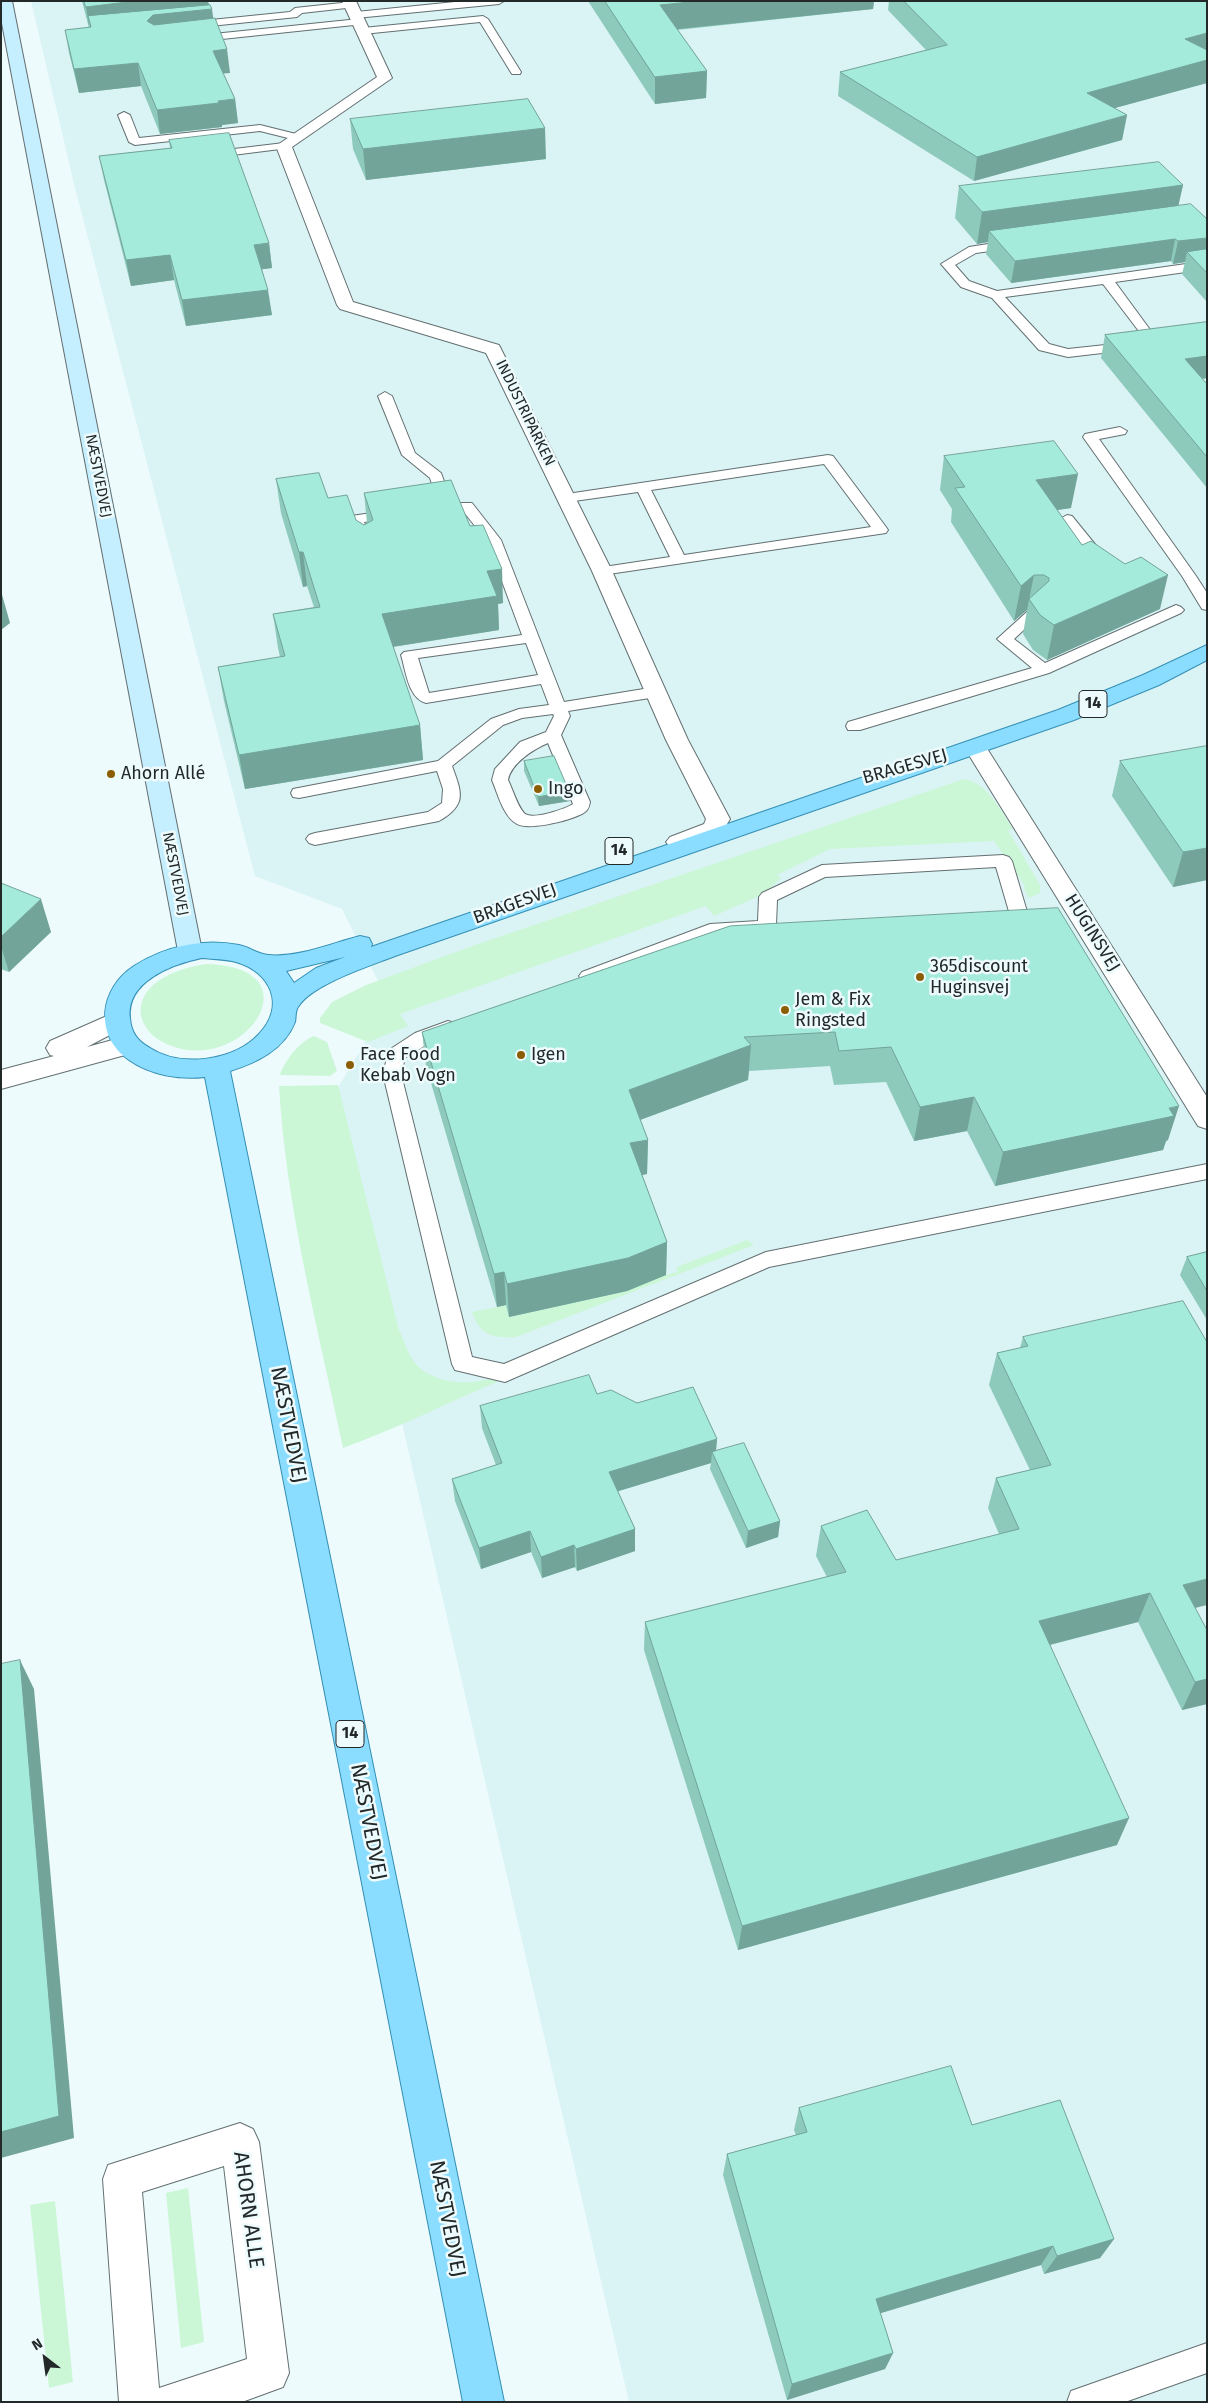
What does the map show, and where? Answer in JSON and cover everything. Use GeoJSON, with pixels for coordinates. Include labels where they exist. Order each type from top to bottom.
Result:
{"type":"FeatureCollection","features":[{"type":"Feature","properties":{"kind":"main road","name":"NÆSTVEDVEJ"},"geometry":{"type":"LineString","coordinates":[[5,1],[190,951]]}},
{"type":"Feature","properties":{"kind":"main road","name":"BRAGESVEJ"},"geometry":{"type":"LineString","coordinates":[[288,1002],[308,984],[325,974],[386,950],[581,881],[1066,715],[1151,680],[1207,651]]}},
{"type":"Feature","properties":{"kind":"main road","name":"BRAGESVEJ"},"geometry":{"type":"LineString","coordinates":[[266,964],[294,962],[396,934],[492,902],[620,850],[718,819],[975,747]]}},
{"type":"Feature","properties":{"kind":"main road","name":"BRAGESVEJ"},"geometry":{"type":"LineString","coordinates":[[718,819],[734,825],[750,824]]}},
{"type":"Feature","properties":{"kind":"main road","name":"14"},"geometry":{"type":"LineString","coordinates":[[116,1021],[119,1003],[136,977],[155,964],[190,951],[214,949],[237,952],[266,964],[284,985],[288,1002]]}},
{"type":"Feature","properties":{"kind":"main road"},"geometry":{"type":"LineString","coordinates":[[116,1021],[118,1029],[128,1045],[146,1059],[172,1067],[202,1068],[242,1058],[272,1037],[283,1020],[288,1002]]}},
{"type":"Feature","properties":{"kind":"main road","name":"NÆSTVEDVEJ"},"geometry":{"type":"LineString","coordinates":[[216,1066],[484,2402]]}},
{"type":"Feature","properties":{"kind":"street"},"geometry":{"type":"LineString","coordinates":[[290,142],[385,78],[356,15]]}},
{"type":"Feature","properties":{"kind":"street","name":"INDUSTRIPARKEN"},"geometry":{"type":"LineString","coordinates":[[290,142],[346,305],[494,350],[602,571],[685,756],[718,819]]}},
{"type":"Feature","properties":{"kind":"street","name":"HUGINSVEJ"},"geometry":{"type":"LineString","coordinates":[[975,747],[1207,1119]]}},
{"type":"Feature","properties":{"kind":"street"},"geometry":{"type":"LineString","coordinates":[[581,881],[640,855],[709,832],[713,829],[718,819]]}},
{"type":"Feature","properties":{"kind":"street"},"geometry":{"type":"LineString","coordinates":[[1,1069],[77,1042],[116,1021]]}},
{"type":"Feature","properties":{"kind":"street"},"geometry":{"type":"LineString","coordinates":[[1,1080],[128,1045]]}},
{"type":"Feature","properties":{"kind":"street","name":"AHORN ALLE"},"geometry":{"type":"LineString","coordinates":[[140,2402],[122,2179],[240,2142],[270,2373],[174,2402]]}},
{"type":"Feature","properties":{"kind":"lane"},"geometry":{"type":"LineString","coordinates":[[186,40],[356,15],[499,1]]}},
{"type":"Feature","properties":{"kind":"lane"},"geometry":{"type":"LineString","coordinates":[[181,26],[297,14],[295,11],[483,19],[516,72]]}},
{"type":"Feature","properties":{"kind":"lane"},"geometry":{"type":"LineString","coordinates":[[124,115],[135,142],[260,128],[290,142]]}},
{"type":"Feature","properties":{"kind":"lane"},"geometry":{"type":"LineString","coordinates":[[195,157],[290,142]]}},
{"type":"Feature","properties":{"kind":"lane"},"geometry":{"type":"LineString","coordinates":[[1031,242],[973,250],[947,264],[965,284],[996,295],[1044,347],[1068,354],[1128,346],[1145,331],[1106,279]]}},
{"type":"Feature","properties":{"kind":"lane"},"geometry":{"type":"LineString","coordinates":[[996,295],[1207,265]]}},
{"type":"Feature","properties":{"kind":"lane"},"geometry":{"type":"LineString","coordinates":[[385,396],[409,455],[436,476],[446,507]]}},
{"type":"Feature","properties":{"kind":"lane"},"geometry":{"type":"LineString","coordinates":[[1120,430],[1090,438],[1189,576],[1207,606]]}},
{"type":"Feature","properties":{"kind":"lane"},"geometry":{"type":"LineString","coordinates":[[567,498],[828,459],[881,530],[602,571]]}},
{"type":"Feature","properties":{"kind":"lane"},"geometry":{"type":"LineString","coordinates":[[642,486],[679,560]]}},
{"type":"Feature","properties":{"kind":"lane"},"geometry":{"type":"LineString","coordinates":[[368,553],[356,519],[467,506],[494,540],[562,716],[553,736],[526,746],[501,772],[500,780],[516,815],[524,821],[538,821],[581,807],[582,802],[553,736]]}},
{"type":"Feature","properties":{"kind":"lane"},"geometry":{"type":"LineString","coordinates":[[1068,519],[1093,551],[1121,572]]}},
{"type":"Feature","properties":{"kind":"lane"},"geometry":{"type":"LineString","coordinates":[[1162,601],[1176,610],[1207,613]]}},
{"type":"Feature","properties":{"kind":"lane"},"geometry":{"type":"LineString","coordinates":[[854,726],[1043,670],[1176,610]]}},
{"type":"Feature","properties":{"kind":"lane"},"geometry":{"type":"LineString","coordinates":[[1033,614],[1005,639],[1043,670]]}},
{"type":"Feature","properties":{"kind":"lane"},"geometry":{"type":"LineString","coordinates":[[531,638],[409,655],[421,694],[426,698],[547,678]]}},
{"type":"Feature","properties":{"kind":"lane"},"geometry":{"type":"LineString","coordinates":[[299,793],[443,766],[506,717],[656,692]]}},
{"type":"Feature","properties":{"kind":"lane"},"geometry":{"type":"LineString","coordinates":[[314,839],[433,817],[446,811],[451,806],[453,800],[443,766]]}},
{"type":"Feature","properties":{"kind":"lane"},"geometry":{"type":"LineString","coordinates":[[767,925],[768,897],[822,871],[1003,861],[1036,914]]}},
{"type":"Feature","properties":{"kind":"lane"},"geometry":{"type":"LineString","coordinates":[[1000,916],[1079,912]]}},
{"type":"Feature","properties":{"kind":"lane"},"geometry":{"type":"LineString","coordinates":[[569,983],[716,928],[786,925]]}},
{"type":"Feature","properties":{"kind":"lane"},"geometry":{"type":"LineString","coordinates":[[468,1021],[422,1038],[396,1055],[392,1074],[463,1364],[505,1373],[766,1260],[1207,1172]]}},
{"type":"Feature","properties":{"kind":"lane"},"geometry":{"type":"LineString","coordinates":[[1082,2402],[1207,2358]]}},
{"type":"Feature","properties":{"kind":"shaded area"},"geometry":{"type":"Polygon","coordinates":[[[31,1],[1207,1],[1207,2402],[629,2402],[328,1104],[389,1003],[342,909],[255,876],[75,188],[31,1]]]}},
{"type":"Feature","properties":{"kind":"green space"},"geometry":{"type":"Polygon","coordinates":[[[964,779],[980,786],[999,806],[1013,829],[1008,830],[1040,885],[1040,893],[1029,898],[1024,889],[1025,886],[994,841],[830,849],[777,875],[781,878],[764,894],[714,916],[706,906],[400,1014],[408,1026],[368,1042],[320,1023],[320,1018],[332,1002],[366,985],[475,945],[964,779]]]}},
{"type":"Feature","properties":{"kind":"green space"},"geometry":{"type":"Polygon","coordinates":[[[207,964],[240,970],[259,982],[264,999],[258,1017],[244,1034],[223,1046],[197,1051],[169,1045],[160,1041],[149,1032],[142,1019],[141,1006],[145,996],[161,979],[185,969],[207,964]]]}},
{"type":"Feature","properties":{"kind":"green space"},"geometry":{"type":"Polygon","coordinates":[[[314,1036],[327,1042],[337,1071],[330,1076],[280,1075],[285,1063],[293,1052],[314,1036]]]}},
{"type":"Feature","properties":{"kind":"green space"},"geometry":{"type":"Polygon","coordinates":[[[338,1085],[398,1327],[406,1348],[418,1366],[440,1379],[457,1382],[489,1379],[499,1381],[343,1448],[296,1223],[288,1177],[279,1086],[338,1085]]]}},
{"type":"Feature","properties":{"kind":"green space"},"geometry":{"type":"Polygon","coordinates":[[[747,1240],[754,1245],[516,1337],[501,1337],[488,1334],[479,1326],[472,1312],[506,1305],[510,1317],[677,1272],[677,1267],[747,1240]]]}},
{"type":"Feature","properties":{"kind":"green space"},"geometry":{"type":"Polygon","coordinates":[[[188,2188],[204,2342],[181,2348],[166,2193],[188,2188]]]}},
{"type":"Feature","properties":{"kind":"green space"},"geometry":{"type":"Polygon","coordinates":[[[55,2201],[73,2382],[49,2388],[30,2205],[55,2201]]]}},
{"type":"Feature","properties":{"kind":"building"},"geometry":{"type":"Polygon","coordinates":[[[84,1],[135,1],[86,7],[84,1]]]}},
{"type":"Feature","properties":{"kind":"building"},"geometry":{"type":"Polygon","coordinates":[[[605,1],[699,1],[660,5],[707,71],[655,77],[605,1]]]}},
{"type":"Feature","properties":{"kind":"building"},"geometry":{"type":"Polygon","coordinates":[[[904,1],[1207,1],[1207,33],[1185,39],[1207,50],[1207,60],[1087,93],[1127,115],[977,157],[840,72],[947,45],[904,1]]]}},
{"type":"Feature","properties":{"kind":"building"},"geometry":{"type":"Polygon","coordinates":[[[210,5],[212,9],[153,15],[147,21],[154,25],[215,18],[227,49],[213,51],[235,99],[218,101],[219,103],[157,110],[138,63],[74,69],[65,30],[91,27],[88,16],[210,5]]]}},
{"type":"Feature","properties":{"kind":"building"},"geometry":{"type":"Polygon","coordinates":[[[528,99],[545,128],[363,149],[350,119],[528,99]]]}},
{"type":"Feature","properties":{"kind":"building"},"geometry":{"type":"Polygon","coordinates":[[[229,133],[269,243],[254,245],[268,290],[182,300],[170,255],[126,260],[99,156],[172,148],[169,140],[229,133]]]}},
{"type":"Feature","properties":{"kind":"building"},"geometry":{"type":"Polygon","coordinates":[[[1159,162],[1183,185],[982,212],[959,186],[1159,162]]]}},
{"type":"Feature","properties":{"kind":"building"},"geometry":{"type":"Polygon","coordinates":[[[1191,204],[1207,219],[1207,238],[1178,241],[1175,239],[1015,261],[989,231],[1191,204]]]}},
{"type":"Feature","properties":{"kind":"building"},"geometry":{"type":"Polygon","coordinates":[[[1207,249],[1207,273],[1187,252],[1207,249]]]}},
{"type":"Feature","properties":{"kind":"building"},"geometry":{"type":"Polygon","coordinates":[[[1207,322],[1207,356],[1185,359],[1207,384],[1207,457],[1105,335],[1207,322]]]}},
{"type":"Feature","properties":{"kind":"building"},"geometry":{"type":"Polygon","coordinates":[[[1054,441],[1078,474],[1036,480],[1082,545],[1091,541],[1125,564],[1141,557],[1168,575],[1054,625],[1040,615],[1029,599],[1049,581],[1049,578],[1044,575],[1034,575],[1021,586],[955,488],[965,487],[944,456],[1054,441]]]}},
{"type":"Feature","properties":{"kind":"building"},"geometry":{"type":"Polygon","coordinates":[[[319,473],[328,498],[347,495],[356,520],[364,525],[373,520],[364,493],[451,480],[470,526],[483,525],[502,569],[487,571],[497,596],[382,614],[420,725],[239,755],[218,667],[285,656],[273,614],[320,607],[303,552],[299,552],[276,479],[319,473]]]}},
{"type":"Feature","properties":{"kind":"building"},"geometry":{"type":"Polygon","coordinates":[[[1207,746],[1207,848],[1183,852],[1120,761],[1207,746]]]}},
{"type":"Feature","properties":{"kind":"building"},"geometry":{"type":"Polygon","coordinates":[[[554,756],[569,791],[538,797],[524,761],[554,756]]]}},
{"type":"Feature","properties":{"kind":"building"},"geometry":{"type":"Polygon","coordinates":[[[1,883],[41,899],[1,937],[1,883]]]}},
{"type":"Feature","properties":{"kind":"building"},"geometry":{"type":"Polygon","coordinates":[[[1058,908],[1179,1106],[1169,1108],[1174,1116],[1003,1152],[974,1097],[920,1107],[891,1047],[839,1051],[835,1032],[744,1037],[751,1045],[629,1090],[648,1140],[630,1143],[667,1242],[628,1258],[507,1284],[504,1272],[494,1274],[422,1032],[730,926],[1058,908]]]}},
{"type":"Feature","properties":{"kind":"building"},"geometry":{"type":"Polygon","coordinates":[[[1207,1252],[1207,1291],[1187,1257],[1207,1252]]]}},
{"type":"Feature","properties":{"kind":"building"},"geometry":{"type":"Polygon","coordinates":[[[1183,1301],[1207,1342],[1207,1579],[1183,1585],[1207,1630],[1207,1679],[1195,1682],[1150,1593],[1039,1621],[1129,1818],[742,1926],[645,1622],[846,1572],[821,1526],[867,1510],[896,1560],[1019,1529],[996,1478],[1051,1465],[997,1353],[1028,1346],[1023,1337],[1183,1301]]]}},
{"type":"Feature","properties":{"kind":"building"},"geometry":{"type":"Polygon","coordinates":[[[589,1375],[597,1394],[611,1390],[637,1403],[693,1387],[717,1439],[609,1472],[635,1529],[576,1549],[574,1545],[541,1557],[530,1531],[479,1548],[452,1479],[502,1463],[480,1406],[589,1375]]]}},
{"type":"Feature","properties":{"kind":"building"},"geometry":{"type":"Polygon","coordinates":[[[744,1443],[780,1521],[748,1531],[712,1452],[744,1443]]]}},
{"type":"Feature","properties":{"kind":"building"},"geometry":{"type":"Polygon","coordinates":[[[20,1660],[59,2116],[1,2132],[1,1664],[20,1660]]]}},
{"type":"Feature","properties":{"kind":"building"},"geometry":{"type":"Polygon","coordinates":[[[951,2066],[972,2125],[1060,2100],[1114,2239],[1057,2256],[1053,2246],[876,2299],[893,2353],[792,2384],[727,2154],[807,2132],[799,2108],[951,2066]]]}},
{"type":"Feature","properties":{"kind":"place","name":"Ahorn Allé"},"geometry":{"type":"Point","coordinates":[111,774]}},
{"type":"Feature","properties":{"kind":"place","name":"Ingo"},"geometry":{"type":"Point","coordinates":[538,789]}},
{"type":"Feature","properties":{"kind":"place","name":"365discount Huginsvej"},"geometry":{"type":"Point","coordinates":[920,977]}},
{"type":"Feature","properties":{"kind":"place","name":"Jem & Fix Ringsted"},"geometry":{"type":"Point","coordinates":[785,1010]}},
{"type":"Feature","properties":{"kind":"place","name":"Igen"},"geometry":{"type":"Point","coordinates":[521,1055]}},
{"type":"Feature","properties":{"kind":"place","name":"Face Food Kebab Vogn"},"geometry":{"type":"Point","coordinates":[350,1065]}}]}
